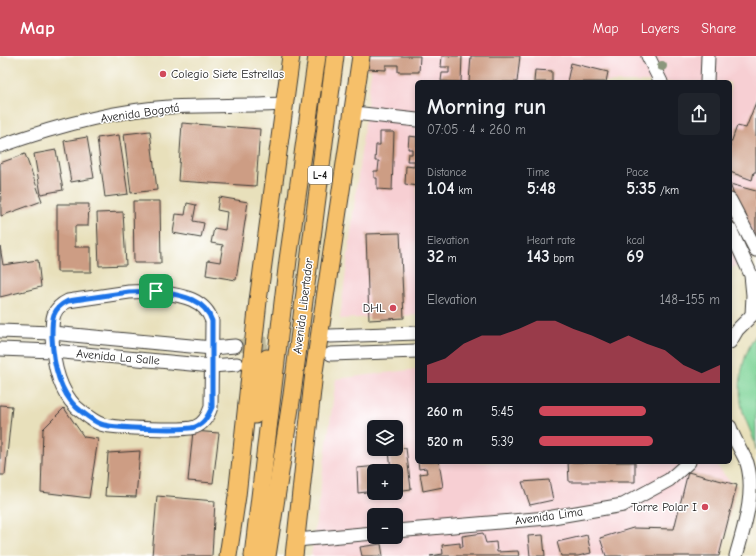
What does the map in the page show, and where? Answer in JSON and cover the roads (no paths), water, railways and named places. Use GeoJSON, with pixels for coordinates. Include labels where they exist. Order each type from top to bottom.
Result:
{"type":"FeatureCollection","features":[{"type":"Feature","properties":{"kind":"main road","name":"L-4"},"geometry":{"type":"LineString","coordinates":[[228,556],[237,496],[258,301],[291,56]]}},
{"type":"Feature","properties":{"kind":"main road","name":"Avenida Libertador"},"geometry":{"type":"LineString","coordinates":[[253,556],[288,260],[317,56]]}},
{"type":"Feature","properties":{"kind":"main road","name":"Avenida Libertador"},"geometry":{"type":"LineString","coordinates":[[267,556],[292,395],[336,56]]}},
{"type":"Feature","properties":{"kind":"main road","name":"Avenida Libertador"},"geometry":{"type":"LineString","coordinates":[[295,548],[307,427],[323,306],[354,113],[361,56]]}},
{"type":"Feature","properties":{"kind":"main road","name":"L-4"},"geometry":{"type":"LineString","coordinates":[[237,496],[288,260]]}},
{"type":"Feature","properties":{"kind":"main road","name":"L-4"},"geometry":{"type":"LineString","coordinates":[[304,294],[303,394],[307,427]]}},
{"type":"Feature","properties":{"kind":"street"},"geometry":{"type":"LineString","coordinates":[[648,56],[660,80]]}},
{"type":"Feature","properties":{"kind":"street"},"geometry":{"type":"LineString","coordinates":[[707,80],[708,56]]}},
{"type":"Feature","properties":{"kind":"street","name":"Avenida Bogotá"},"geometry":{"type":"LineString","coordinates":[[0,146],[33,134],[132,112],[168,107],[285,104]]}},
{"type":"Feature","properties":{"kind":"street"},"geometry":{"type":"LineString","coordinates":[[354,113],[415,120]]}},
{"type":"Feature","properties":{"kind":"street"},"geometry":{"type":"LineString","coordinates":[[732,204],[756,250]]}},
{"type":"Feature","properties":{"kind":"street"},"geometry":{"type":"LineString","coordinates":[[732,233],[751,275],[754,313],[732,337]]}},
{"type":"Feature","properties":{"kind":"street"},"geometry":{"type":"LineString","coordinates":[[156,291],[193,300],[205,308],[212,321],[212,348],[212,407],[206,420],[195,427],[180,429],[103,425],[75,406],[66,394],[58,377],[53,351],[53,317],[55,310],[68,301],[129,292],[156,291]]}},
{"type":"Feature","properties":{"kind":"street","name":"Avenida La Salle"},"geometry":{"type":"LineString","coordinates":[[0,331],[52,333],[212,348],[235,346]]}},
{"type":"Feature","properties":{"kind":"street"},"geometry":{"type":"LineString","coordinates":[[330,336],[415,333]]}},
{"type":"Feature","properties":{"kind":"street","name":"Avenida La Salle"},"geometry":{"type":"LineString","coordinates":[[0,349],[53,351],[212,366],[236,364]]}},
{"type":"Feature","properties":{"kind":"street"},"geometry":{"type":"LineString","coordinates":[[331,354],[415,351]]}},
{"type":"Feature","properties":{"kind":"street"},"geometry":{"type":"LineString","coordinates":[[732,431],[748,464],[753,482],[751,502],[736,556]]}},
{"type":"Feature","properties":{"kind":"street","name":"Avenida Lima"},"geometry":{"type":"LineString","coordinates":[[403,530],[548,518],[623,505],[669,480],[687,464]]}},
{"type":"Feature","properties":{"kind":"street"},"geometry":{"type":"LineString","coordinates":[[295,548],[367,534]]}},
{"type":"Feature","properties":{"kind":"tunnel"},"geometry":{"type":"LineString","coordinates":[[235,346],[328,337]]}},
{"type":"Feature","properties":{"kind":"place","name":"Colegio Siete Estrellas"},"geometry":{"type":"Point","coordinates":[163,74]}},
{"type":"Feature","properties":{"kind":"place","name":"DHL"},"geometry":{"type":"Point","coordinates":[393,308]}},
{"type":"Feature","properties":{"kind":"place","name":"Torre Polar I"},"geometry":{"type":"Point","coordinates":[705,507]}}]}
